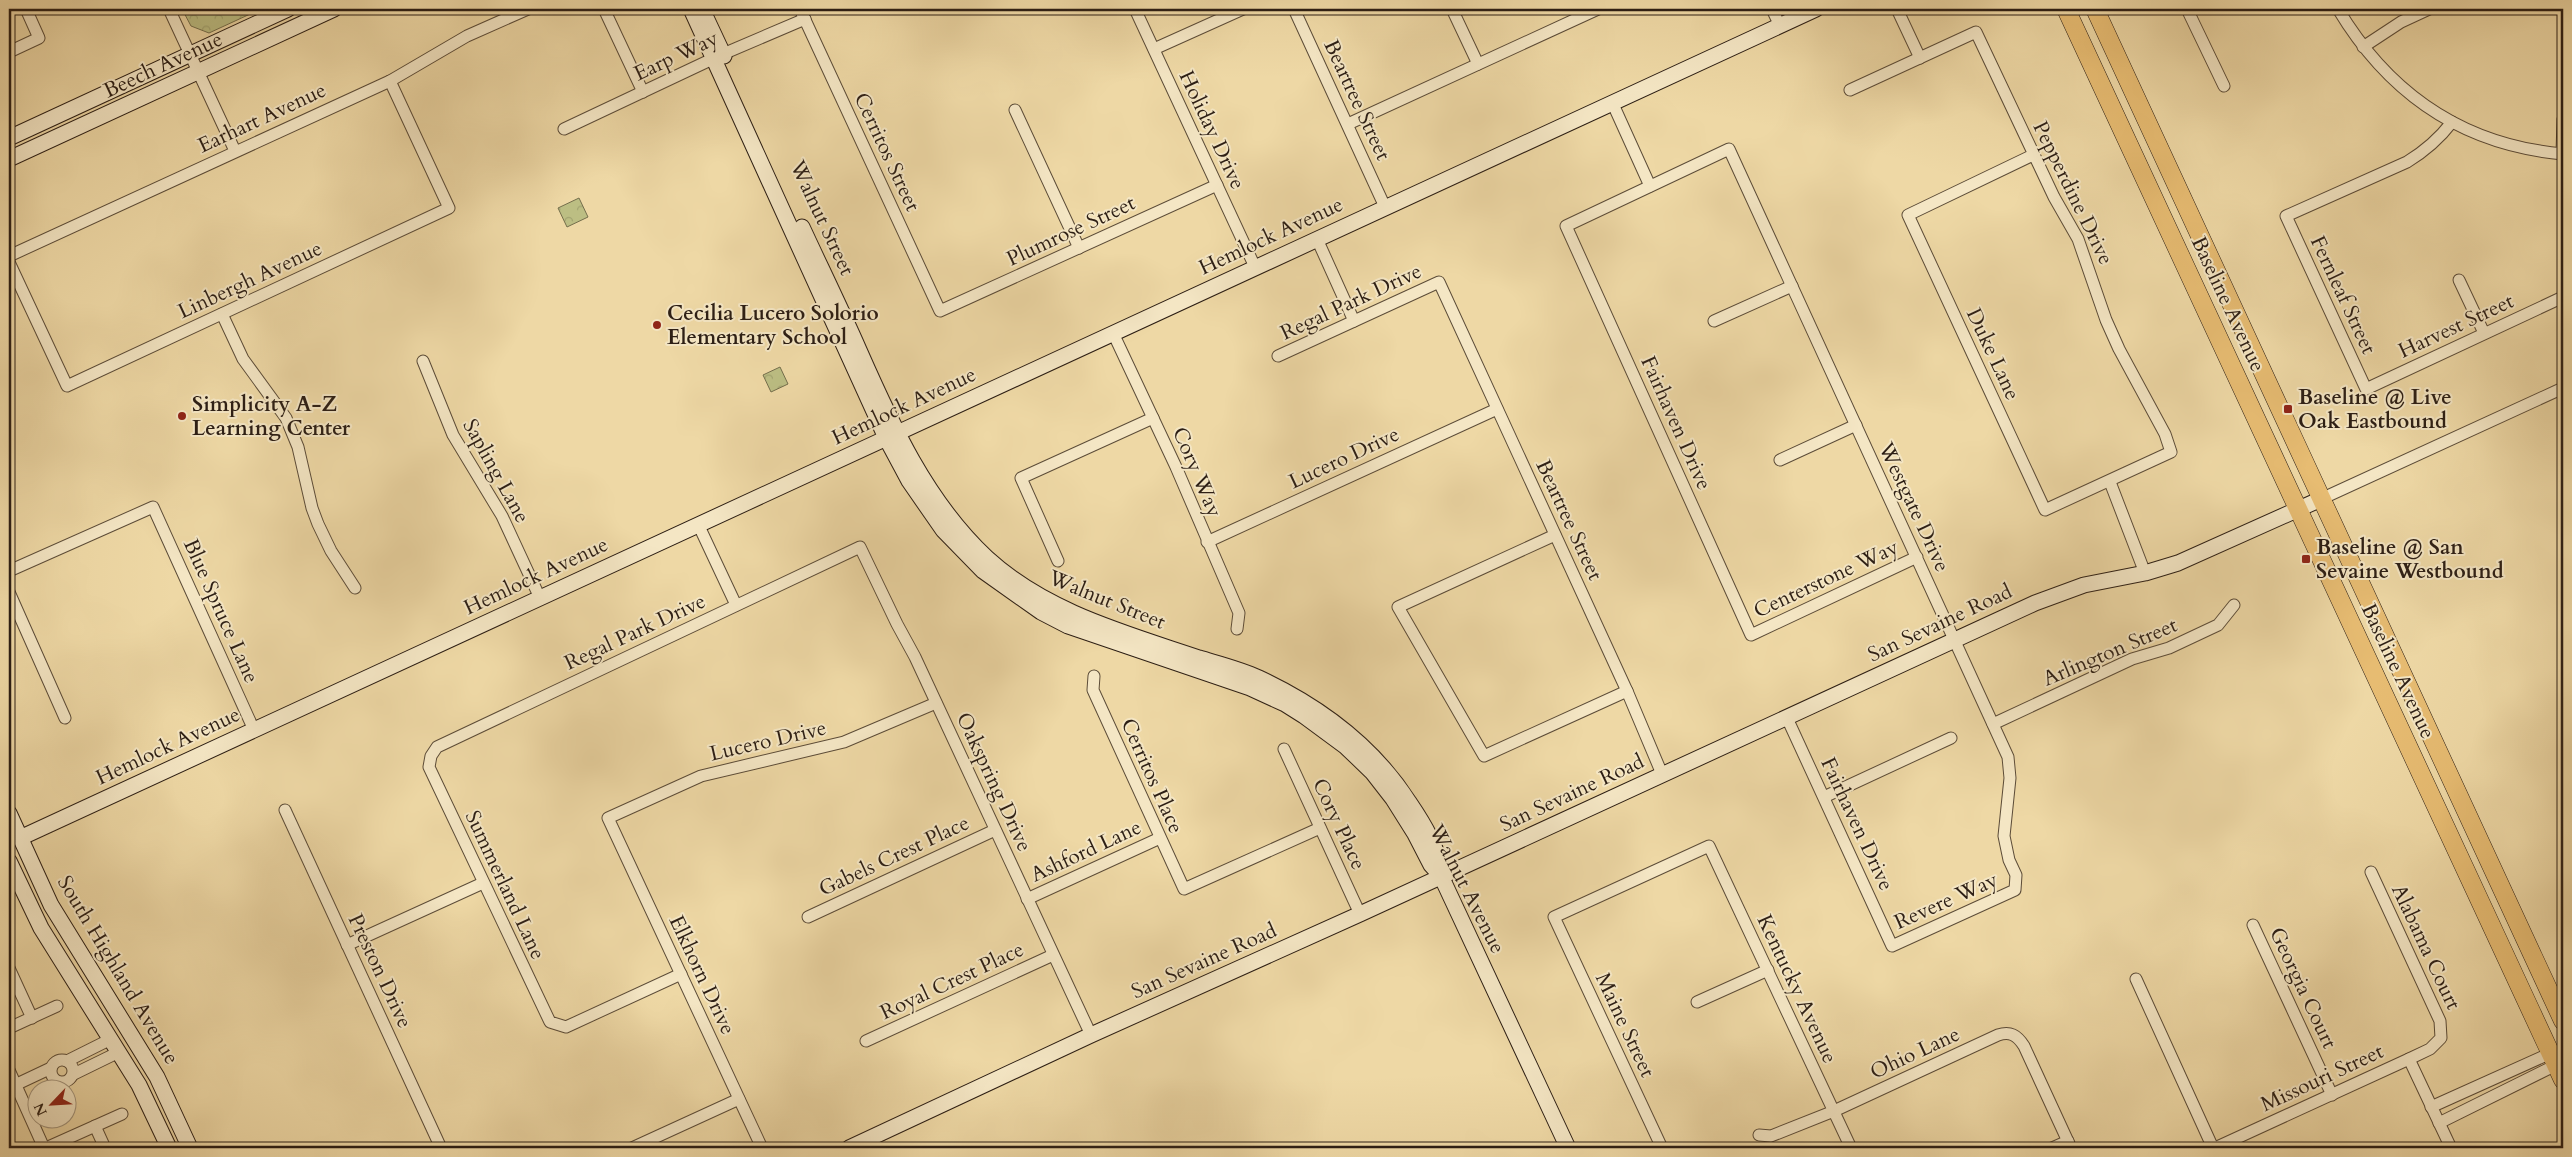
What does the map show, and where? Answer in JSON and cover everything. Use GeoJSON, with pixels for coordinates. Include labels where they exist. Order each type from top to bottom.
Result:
{"type":"FeatureCollection","features":[{"type":"Feature","properties":{"kind":"main road","name":"Baseline Avenue"},"geometry":{"type":"LineString","coordinates":[[2066,9],[2559,1062]]}},
{"type":"Feature","properties":{"kind":"main road","name":"Baseline Avenue"},"geometry":{"type":"LineString","coordinates":[[2095,9],[2563,1021]]}},
{"type":"Feature","properties":{"kind":"street"},"geometry":{"type":"LineString","coordinates":[[9,52],[39,38],[26,9]]}},
{"type":"Feature","properties":{"kind":"street"},"geometry":{"type":"LineString","coordinates":[[169,9],[235,151]]}},
{"type":"Feature","properties":{"kind":"street","name":"Beech Avenue"},"geometry":{"type":"LineString","coordinates":[[9,138],[288,9]]}},
{"type":"Feature","properties":{"kind":"street","name":"Beech Avenue"},"geometry":{"type":"LineString","coordinates":[[9,160],[334,9]]}},
{"type":"Feature","properties":{"kind":"street","name":"Earhart Avenue"},"geometry":{"type":"LineString","coordinates":[[9,256],[390,81],[467,36],[528,9]]}},
{"type":"Feature","properties":{"kind":"street"},"geometry":{"type":"LineString","coordinates":[[604,9],[643,92]]}},
{"type":"Feature","properties":{"kind":"street","name":"Walnut Street"},"geometry":{"type":"LineString","coordinates":[[691,9],[718,57],[892,436]]}},
{"type":"Feature","properties":{"kind":"street","name":"Walnut Street"},"geometry":{"type":"LineString","coordinates":[[702,9],[718,57]]}},
{"type":"Feature","properties":{"kind":"street","name":"Holiday Drive"},"geometry":{"type":"LineString","coordinates":[[1135,9],[1255,267]]}},
{"type":"Feature","properties":{"kind":"street"},"geometry":{"type":"LineString","coordinates":[[1154,49],[1243,9]]}},
{"type":"Feature","properties":{"kind":"street","name":"Beartree Street"},"geometry":{"type":"LineString","coordinates":[[1294,9],[1385,207]]}},
{"type":"Feature","properties":{"kind":"street"},"geometry":{"type":"LineString","coordinates":[[1452,9],[1478,64]]}},
{"type":"Feature","properties":{"kind":"street"},"geometry":{"type":"LineString","coordinates":[[1348,124],[1598,9]]}},
{"type":"Feature","properties":{"kind":"street"},"geometry":{"type":"LineString","coordinates":[[1772,9],[1780,26]]}},
{"type":"Feature","properties":{"kind":"street","name":"Hemlock Avenue"},"geometry":{"type":"LineString","coordinates":[[14,840],[1816,9]]}},
{"type":"Feature","properties":{"kind":"street"},"geometry":{"type":"LineString","coordinates":[[1850,90],[1920,58],[1897,9]]}},
{"type":"Feature","properties":{"kind":"street"},"geometry":{"type":"LineString","coordinates":[[2187,9],[2224,86]]}},
{"type":"Feature","properties":{"kind":"street"},"geometry":{"type":"LineString","coordinates":[[2338,9],[2363,47],[2407,94],[2452,122],[2490,139],[2526,148],[2563,154],[2563,119]]}},
{"type":"Feature","properties":{"kind":"street"},"geometry":{"type":"LineString","coordinates":[[2363,47],[2401,22],[2429,9]]}},
{"type":"Feature","properties":{"kind":"street","name":"Earp Way"},"geometry":{"type":"LineString","coordinates":[[564,130],[718,57],[802,14]]}},
{"type":"Feature","properties":{"kind":"street","name":"Cerritos Street"},"geometry":{"type":"LineString","coordinates":[[802,14],[940,311]]}},
{"type":"Feature","properties":{"kind":"street","name":"Pepperdine Drive"},"geometry":{"type":"LineString","coordinates":[[1920,58],[1976,32],[2054,198],[2078,239],[2115,342],[2165,434],[2171,452],[2110,482]]}},
{"type":"Feature","properties":{"kind":"street","name":"Linbergh Avenue"},"geometry":{"type":"LineString","coordinates":[[9,262],[67,386],[449,208],[390,81]]}},
{"type":"Feature","properties":{"kind":"street"},"geometry":{"type":"LineString","coordinates":[[1612,102],[1650,186]]}},
{"type":"Feature","properties":{"kind":"street"},"geometry":{"type":"LineString","coordinates":[[1014,110],[1079,248]]}},
{"type":"Feature","properties":{"kind":"street","name":"Fernleaf Street"},"geometry":{"type":"LineString","coordinates":[[2366,388],[2286,216],[2407,162],[2437,140],[2452,122]]}},
{"type":"Feature","properties":{"kind":"street","name":"Westgate Drive"},"geometry":{"type":"LineString","coordinates":[[1650,186],[1729,149],[2008,757],[2010,778],[2004,836],[2009,860],[2016,875],[2015,890]]}},
{"type":"Feature","properties":{"kind":"street","name":"Duke Lane"},"geometry":{"type":"LineString","coordinates":[[2034,155],[1908,215],[2045,510],[2110,482]]}},
{"type":"Feature","properties":{"kind":"street","name":"Plumrose Street"},"geometry":{"type":"LineString","coordinates":[[940,311],[1217,185]]}},
{"type":"Feature","properties":{"kind":"street","name":"Fairhaven Drive"},"geometry":{"type":"LineString","coordinates":[[1650,186],[1566,226],[1751,635]]}},
{"type":"Feature","properties":{"kind":"street"},"geometry":{"type":"LineString","coordinates":[[1317,240],[1354,321]]}},
{"type":"Feature","properties":{"kind":"street"},"geometry":{"type":"LineString","coordinates":[[2459,280],[2484,333]]}},
{"type":"Feature","properties":{"kind":"street","name":"Beartree Street"},"geometry":{"type":"LineString","coordinates":[[1439,282],[1627,691],[1662,774]]}},
{"type":"Feature","properties":{"kind":"street","name":"Regal Park Drive"},"geometry":{"type":"LineString","coordinates":[[1278,356],[1439,282]]}},
{"type":"Feature","properties":{"kind":"street"},"geometry":{"type":"LineString","coordinates":[[1714,321],[1792,286]]}},
{"type":"Feature","properties":{"kind":"street","name":"Harvest Street"},"geometry":{"type":"LineString","coordinates":[[2366,388],[2563,297]]}},
{"type":"Feature","properties":{"kind":"street"},"geometry":{"type":"LineString","coordinates":[[222,314],[243,359],[286,418],[298,447],[312,508],[318,524],[331,551],[355,588]]}},
{"type":"Feature","properties":{"kind":"street","name":"Cory Way"},"geometry":{"type":"LineString","coordinates":[[1113,333],[1153,418],[1238,612],[1237,629]]}},
{"type":"Feature","properties":{"kind":"street","name":"Sapling Lane"},"geometry":{"type":"LineString","coordinates":[[423,361],[453,435],[502,516],[540,598]]}},
{"type":"Feature","properties":{"kind":"street"},"geometry":{"type":"LineString","coordinates":[[2321,499],[2563,388]]}},
{"type":"Feature","properties":{"kind":"street","name":"Lucero Drive"},"geometry":{"type":"LineString","coordinates":[[1207,542],[1497,409]]}},
{"type":"Feature","properties":{"kind":"street"},"geometry":{"type":"LineString","coordinates":[[1058,561],[1021,478],[1153,418]]}},
{"type":"Feature","properties":{"kind":"street"},"geometry":{"type":"LineString","coordinates":[[1780,460],[1856,425]]}},
{"type":"Feature","properties":{"kind":"street","name":"Walnut Avenue"},"geometry":{"type":"LineString","coordinates":[[892,436],[910,481],[943,530],[983,572],[1041,612],[1068,626],[1250,688],[1285,704],[1346,747],[1372,772],[1393,799],[1431,865],[1441,876],[1568,1148]]}},
{"type":"Feature","properties":{"kind":"street"},"geometry":{"type":"LineString","coordinates":[[2110,482],[2145,573]]}},
{"type":"Feature","properties":{"kind":"street","name":"San Sevaine Road"},"geometry":{"type":"LineString","coordinates":[[849,1148],[1090,1035],[1360,914],[2035,603],[2084,585],[2145,573],[2215,548],[2321,499]]}},
{"type":"Feature","properties":{"kind":"street","name":"Blue Spruce Lane"},"geometry":{"type":"LineString","coordinates":[[9,571],[153,508],[254,730]]}},
{"type":"Feature","properties":{"kind":"street"},"geometry":{"type":"LineString","coordinates":[[698,524],[736,605]]}},
{"type":"Feature","properties":{"kind":"street"},"geometry":{"type":"LineString","coordinates":[[1555,535],[1398,607],[1484,756],[1627,691]]}},
{"type":"Feature","properties":{"kind":"street","name":"Regal Park Drive"},"geometry":{"type":"LineString","coordinates":[[430,756],[437,746],[860,547]]}},
{"type":"Feature","properties":{"kind":"street","name":"Oakspring Drive"},"geometry":{"type":"LineString","coordinates":[[860,547],[936,703],[1090,1035]]}},
{"type":"Feature","properties":{"kind":"street","name":"Centerstone Way"},"geometry":{"type":"LineString","coordinates":[[1751,635],[1917,557]]}},
{"type":"Feature","properties":{"kind":"street"},"geometry":{"type":"LineString","coordinates":[[9,592],[65,718]]}},
{"type":"Feature","properties":{"kind":"street","name":"Arlington Street"},"geometry":{"type":"LineString","coordinates":[[1993,724],[2132,659],[2169,648],[2218,625],[2234,605]]}},
{"type":"Feature","properties":{"kind":"street","name":"Cerritos Place"},"geometry":{"type":"LineString","coordinates":[[1094,676],[1093,690],[1184,889],[1320,828]]}},
{"type":"Feature","properties":{"kind":"street","name":"Lucero Drive"},"geometry":{"type":"LineString","coordinates":[[608,818],[701,776],[844,742],[936,703]]}},
{"type":"Feature","properties":{"kind":"street","name":"Fairhaven Drive"},"geometry":{"type":"LineString","coordinates":[[1787,718],[1892,946]]}},
{"type":"Feature","properties":{"kind":"street"},"geometry":{"type":"LineString","coordinates":[[1824,797],[1951,738]]}},
{"type":"Feature","properties":{"kind":"street","name":"Cory Place"},"geometry":{"type":"LineString","coordinates":[[1284,749],[1360,914]]}},
{"type":"Feature","properties":{"kind":"street","name":"Summerland Lane"},"geometry":{"type":"LineString","coordinates":[[430,756],[429,767],[546,1018],[556,1026],[566,1026],[681,974]]}},
{"type":"Feature","properties":{"kind":"street","name":"Preston Drive"},"geometry":{"type":"LineString","coordinates":[[286,810],[441,1148]]}},
{"type":"Feature","properties":{"kind":"street","name":"South Highland Avenue"},"geometry":{"type":"LineString","coordinates":[[9,813],[14,840],[157,1077],[190,1148]]}},
{"type":"Feature","properties":{"kind":"street","name":"Elkhorn Drive"},"geometry":{"type":"LineString","coordinates":[[608,818],[762,1148]]}},
{"type":"Feature","properties":{"kind":"street","name":"Gabels Crest Place"},"geometry":{"type":"LineString","coordinates":[[808,917],[995,830]]}},
{"type":"Feature","properties":{"kind":"street","name":"Ashford Lane"},"geometry":{"type":"LineString","coordinates":[[1027,899],[1160,838]]}},
{"type":"Feature","properties":{"kind":"street","name":"Maine Street"},"geometry":{"type":"LineString","coordinates":[[1662,1148],[1554,917],[1710,846]]}},
{"type":"Feature","properties":{"kind":"street","name":"Kentucky Avenue"},"geometry":{"type":"LineString","coordinates":[[1710,846],[1851,1148]]}},
{"type":"Feature","properties":{"kind":"street","name":"South Highland Avenue"},"geometry":{"type":"LineString","coordinates":[[9,861],[41,928],[139,1084],[170,1148]]}},
{"type":"Feature","properties":{"kind":"street","name":"Alabama Court"},"geometry":{"type":"LineString","coordinates":[[2371,872],[2440,1021],[2441,1038]]}},
{"type":"Feature","properties":{"kind":"street"},"geometry":{"type":"LineString","coordinates":[[347,945],[482,883]]}},
{"type":"Feature","properties":{"kind":"street","name":"Revere Way"},"geometry":{"type":"LineString","coordinates":[[1892,946],[2015,890]]}},
{"type":"Feature","properties":{"kind":"street","name":"Georgia Court"},"geometry":{"type":"LineString","coordinates":[[2253,925],[2332,1095]]}},
{"type":"Feature","properties":{"kind":"street","name":"Royal Crest Place"},"geometry":{"type":"LineString","coordinates":[[866,1041],[1053,955]]}},
{"type":"Feature","properties":{"kind":"street"},"geometry":{"type":"LineString","coordinates":[[9,968],[32,1018]]}},
{"type":"Feature","properties":{"kind":"street"},"geometry":{"type":"LineString","coordinates":[[1697,1002],[1768,970]]}},
{"type":"Feature","properties":{"kind":"street"},"geometry":{"type":"LineString","coordinates":[[2136,979],[2214,1148]]}},
{"type":"Feature","properties":{"kind":"street"},"geometry":{"type":"LineString","coordinates":[[9,1028],[57,1006]]}},
{"type":"Feature","properties":{"kind":"street","name":"Ohio Lane"},"geometry":{"type":"LineString","coordinates":[[1759,1135],[1771,1136],[1834,1111],[1998,1035],[2013,1034],[2024,1046],[2070,1145]]}},
{"type":"Feature","properties":{"kind":"street","name":"Missouri Street"},"geometry":{"type":"LineString","coordinates":[[2214,1148],[2430,1049],[2441,1038]]}},
{"type":"Feature","properties":{"kind":"street"},"geometry":{"type":"LineString","coordinates":[[15,1085],[51,1068],[56,1062],[67,1061],[115,1045]]}},
{"type":"Feature","properties":{"kind":"street"},"geometry":{"type":"LineString","coordinates":[[70,1080],[74,1074],[115,1045]]}},
{"type":"Feature","properties":{"kind":"street"},"geometry":{"type":"LineString","coordinates":[[2409,1059],[2451,1148]]}},
{"type":"Feature","properties":{"kind":"street"},"geometry":{"type":"LineString","coordinates":[[67,1061],[73,1066],[74,1074]]}},
{"type":"Feature","properties":{"kind":"street"},"geometry":{"type":"LineString","coordinates":[[2431,1107],[2559,1062]]}},
{"type":"Feature","properties":{"kind":"street"},"geometry":{"type":"LineString","coordinates":[[2439,1123],[2559,1062]]}},
{"type":"Feature","properties":{"kind":"street"},"geometry":{"type":"LineString","coordinates":[[51,1068],[52,1075],[57,1080]]}},
{"type":"Feature","properties":{"kind":"street"},"geometry":{"type":"LineString","coordinates":[[9,1070],[45,1148],[122,1114]]}},
{"type":"Feature","properties":{"kind":"street"},"geometry":{"type":"LineString","coordinates":[[21,1098],[28,1096]]}},
{"type":"Feature","properties":{"kind":"street"},"geometry":{"type":"LineString","coordinates":[[632,1148],[739,1099]]}},
{"type":"Feature","properties":{"kind":"street"},"geometry":{"type":"LineString","coordinates":[[95,1126],[106,1148]]}},
{"type":"Feature","properties":{"kind":"street"},"geometry":{"type":"LineString","coordinates":[[2052,1148],[2070,1145]]}},
{"type":"Feature","properties":{"kind":"green space"},"geometry":{"type":"Polygon","coordinates":[[[182,9],[261,9],[209,33],[191,26],[182,9]]]}},
{"type":"Feature","properties":{"kind":"green space"},"geometry":{"type":"Polygon","coordinates":[[[579,198],[588,217],[567,227],[558,208],[579,198]]]}},
{"type":"Feature","properties":{"kind":"green space"},"geometry":{"type":"Polygon","coordinates":[[[780,367],[788,384],[771,392],[763,375],[780,367]]]}},
{"type":"Feature","properties":{"kind":"place","name":"Cecilia Lucero Solorio Elementary School"},"geometry":{"type":"Point","coordinates":[657,325]}},
{"type":"Feature","properties":{"kind":"place","name":"Baseline @ Live Oak Eastbound"},"geometry":{"type":"Point","coordinates":[2288,409]}},
{"type":"Feature","properties":{"kind":"place","name":"Simplicity A-Z Learning Center"},"geometry":{"type":"Point","coordinates":[182,416]}},
{"type":"Feature","properties":{"kind":"place","name":"Baseline @ San Sevaine Westbound"},"geometry":{"type":"Point","coordinates":[2306,559]}}]}
